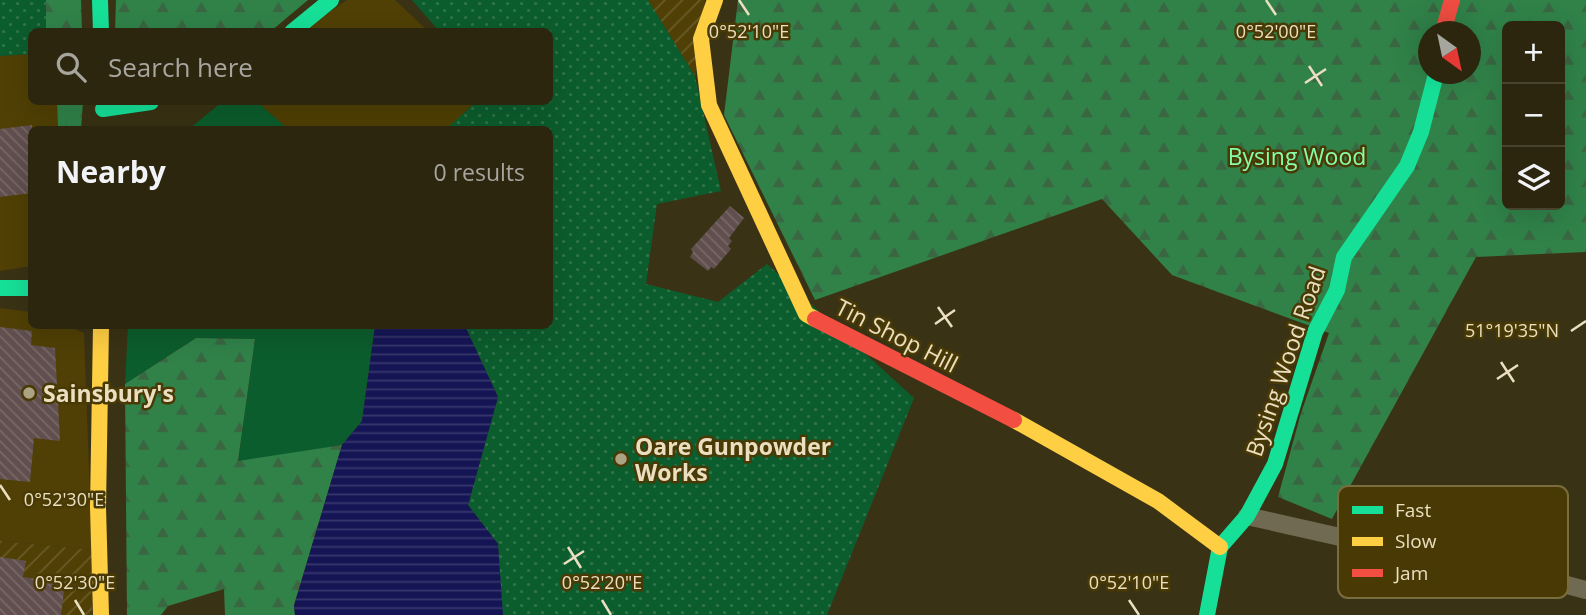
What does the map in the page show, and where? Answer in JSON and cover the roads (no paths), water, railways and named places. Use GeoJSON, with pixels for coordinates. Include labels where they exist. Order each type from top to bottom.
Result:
{"type":"FeatureCollection","features":[{"type":"Feature","properties":{"kind":"street"},"geometry":{"type":"LineString","coordinates":[[100,0],[101,28]]}},
{"type":"Feature","properties":{"kind":"street"},"geometry":{"type":"LineString","coordinates":[[297,28],[331,0]]}},
{"type":"Feature","properties":{"kind":"street","name":"Tin Shop Hill"},"geometry":{"type":"LineString","coordinates":[[715,0],[701,39],[709,105],[806,314],[1044,436],[1158,501],[1220,547]]}},
{"type":"Feature","properties":{"kind":"street"},"geometry":{"type":"LineString","coordinates":[[1446,21],[1452,0]]}},
{"type":"Feature","properties":{"kind":"street","name":"Bysing Wood Road"},"geometry":{"type":"LineString","coordinates":[[1220,547],[1247,516],[1275,464],[1315,332],[1337,290],[1344,257],[1407,166],[1421,132],[1433,84]]}},
{"type":"Feature","properties":{"kind":"street"},"geometry":{"type":"LineString","coordinates":[[103,105],[103,126]]}},
{"type":"Feature","properties":{"kind":"street"},"geometry":{"type":"LineString","coordinates":[[0,288],[28,288]]}},
{"type":"Feature","properties":{"kind":"street"},"geometry":{"type":"LineString","coordinates":[[101,329],[98,484],[101,615]]}},
{"type":"Feature","properties":{"kind":"street"},"geometry":{"type":"LineString","coordinates":[[1247,516],[1338,537]]}},
{"type":"Feature","properties":{"kind":"street"},"geometry":{"type":"LineString","coordinates":[[1208,615],[1220,547]]}},
{"type":"Feature","properties":{"kind":"street"},"geometry":{"type":"LineString","coordinates":[[1568,585],[1586,590]]}},
{"type":"Feature","properties":{"kind":"place","name":"Sainsbury's"},"geometry":{"type":"Point","coordinates":[29,393]}},
{"type":"Feature","properties":{"kind":"place","name":"Oare Gunpowder Works"},"geometry":{"type":"Point","coordinates":[621,459]}},
{"type":"Feature","properties":{"kind":"park label","name":"Bysing Wood"},"geometry":{"type":"Point","coordinates":[1297,156]}}]}
